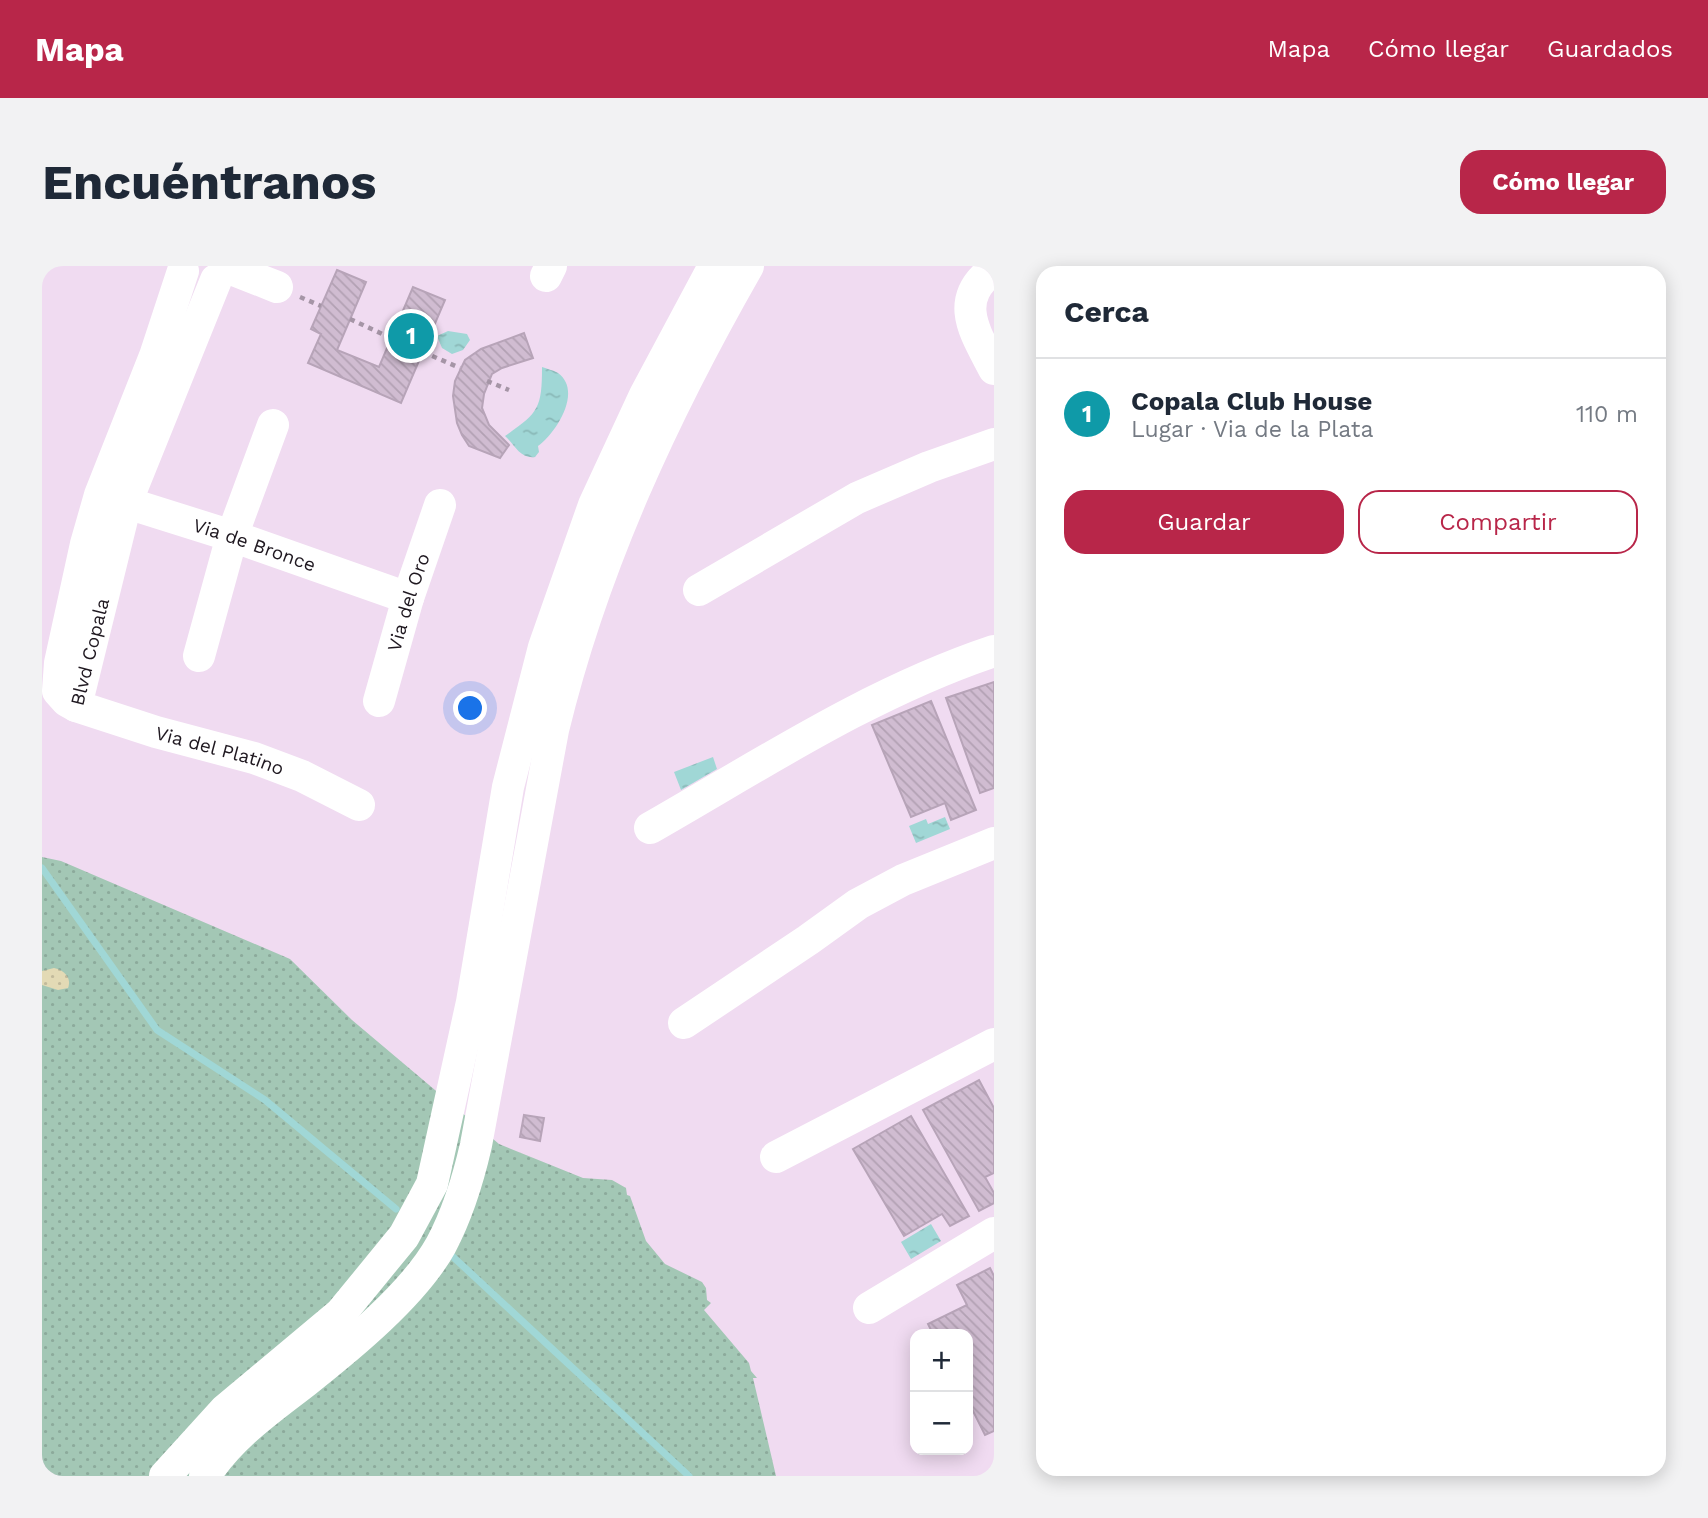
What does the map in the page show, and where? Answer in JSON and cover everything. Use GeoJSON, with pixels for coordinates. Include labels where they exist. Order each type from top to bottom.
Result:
{"type":"FeatureCollection","features":[{"type":"Feature","properties":{"kind":"street"},"geometry":{"type":"LineString","coordinates":[[165,1476],[225,1410],[341,1313],[404,1236],[432,1184],[472,1002],[508,787],[544,646],[563,588],[605,480],[645,395],[714,266]]}},
{"type":"Feature","properties":{"kind":"street"},"geometry":{"type":"LineString","coordinates":[[205,1476],[249,1426],[377,1321],[409,1287],[439,1247],[466,1189],[553,730],[566,677],[620,519],[645,462],[692,365],[748,266]]}},
{"type":"Feature","properties":{"kind":"street","name":"Blvd Copala"},"geometry":{"type":"LineString","coordinates":[[182,269],[189,278],[198,282],[225,271]]}},
{"type":"Feature","properties":{"kind":"street","name":"Blvd Copala"},"geometry":{"type":"LineString","coordinates":[[76,706],[113,499],[182,269]]}},
{"type":"Feature","properties":{"kind":"street"},"geometry":{"type":"LineString","coordinates":[[994,269],[971,295],[969,309],[971,323],[994,369]]}},
{"type":"Feature","properties":{"kind":"street"},"geometry":{"type":"LineString","coordinates":[[225,271],[277,287]]}},
{"type":"Feature","properties":{"kind":"street","name":"Blvd Copala"},"geometry":{"type":"LineString","coordinates":[[113,499],[225,271]]}},
{"type":"Feature","properties":{"kind":"street"},"geometry":{"type":"LineString","coordinates":[[199,656],[232,536],[273,425]]}},
{"type":"Feature","properties":{"kind":"street"},"geometry":{"type":"LineString","coordinates":[[699,590],[857,498],[929,467],[994,444]]}},
{"type":"Feature","properties":{"kind":"street","name":"Via de Bronce"},"geometry":{"type":"LineString","coordinates":[[113,499],[232,536],[408,598]]}},
{"type":"Feature","properties":{"kind":"street","name":"Via del Oro"},"geometry":{"type":"LineString","coordinates":[[379,701],[408,598],[440,505]]}},
{"type":"Feature","properties":{"kind":"street"},"geometry":{"type":"LineString","coordinates":[[650,828],[773,755],[864,706],[928,676],[994,652]]}},
{"type":"Feature","properties":{"kind":"street","name":"Via del Platino"},"geometry":{"type":"LineString","coordinates":[[76,706],[156,732],[254,758],[302,776],[359,805]]}},
{"type":"Feature","properties":{"kind":"street"},"geometry":{"type":"LineString","coordinates":[[684,1023],[858,904],[903,880],[994,843]]}},
{"type":"Feature","properties":{"kind":"street"},"geometry":{"type":"LineString","coordinates":[[776,1157],[994,1044]]}},
{"type":"Feature","properties":{"kind":"street"},"geometry":{"type":"LineString","coordinates":[[432,1184],[466,1189]]}},
{"type":"Feature","properties":{"kind":"street"},"geometry":{"type":"LineString","coordinates":[[869,1308],[994,1233]]}},
{"type":"Feature","properties":{"kind":"street"},"geometry":{"type":"LineString","coordinates":[[381,1267],[409,1287]]}},
{"type":"Feature","properties":{"kind":"path"},"geometry":{"type":"LineString","coordinates":[[350,319],[391,338]]}},
{"type":"Feature","properties":{"kind":"path"},"geometry":{"type":"LineString","coordinates":[[423,352],[460,368]]}},
{"type":"Feature","properties":{"kind":"path"},"geometry":{"type":"LineString","coordinates":[[488,381],[509,390]]}},
{"type":"Feature","properties":{"kind":"shaded area"},"geometry":{"type":"Polygon","coordinates":[[[42,857],[61,861],[290,959],[352,1020],[499,1144],[583,1178],[612,1180],[626,1188],[646,1241],[665,1264],[702,1282],[706,1288],[707,1300],[711,1303],[704,1310],[749,1363],[757,1378],[753,1378],[776,1476],[42,1476],[42,857]]]}},
{"type":"Feature","properties":{"kind":"sand"},"geometry":{"type":"Polygon","coordinates":[[[54,968],[66,975],[68,988],[58,990],[42,985],[42,971],[54,968]]]}},
{"type":"Feature","properties":{"kind":"water"},"geometry":{"type":"Polygon","coordinates":[[[448,331],[467,334],[470,340],[463,350],[452,354],[442,348],[437,336],[448,331]]]}},
{"type":"Feature","properties":{"kind":"water"},"geometry":{"type":"Polygon","coordinates":[[[542,367],[558,373],[565,381],[567,401],[559,422],[538,446],[539,452],[535,457],[530,457],[522,454],[505,436],[536,409],[541,392],[542,367]]]}},
{"type":"Feature","properties":{"kind":"water"},"geometry":{"type":"Polygon","coordinates":[[[713,757],[717,769],[681,790],[674,772],[713,757]]]}},
{"type":"Feature","properties":{"kind":"water"},"geometry":{"type":"Polygon","coordinates":[[[945,817],[950,829],[916,843],[909,826],[926,819],[928,824],[945,817]]]}},
{"type":"Feature","properties":{"kind":"water"},"geometry":{"type":"Polygon","coordinates":[[[931,1224],[941,1241],[911,1259],[901,1242],[931,1224]]]}},
{"type":"Feature","properties":{"kind":"building"},"geometry":{"type":"Polygon","coordinates":[[[337,270],[366,282],[337,350],[379,367],[413,287],[445,300],[401,403],[308,363],[321,334],[311,329],[337,270]]]}},
{"type":"Feature","properties":{"kind":"building"},"geometry":{"type":"Polygon","coordinates":[[[524,333],[533,358],[492,374],[484,394],[482,408],[489,425],[509,445],[500,458],[469,446],[462,435],[457,423],[453,396],[455,381],[465,360],[481,349],[524,333]]]}},
{"type":"Feature","properties":{"kind":"building"},"geometry":{"type":"Polygon","coordinates":[[[994,682],[994,788],[980,793],[946,698],[994,682]]]}},
{"type":"Feature","properties":{"kind":"building"},"geometry":{"type":"Polygon","coordinates":[[[931,701],[976,810],[951,820],[945,803],[911,817],[872,725],[931,701]]]}},
{"type":"Feature","properties":{"kind":"building"},"geometry":{"type":"Polygon","coordinates":[[[979,1080],[994,1108],[994,1173],[985,1177],[994,1193],[994,1203],[979,1211],[923,1110],[979,1080]]]}},
{"type":"Feature","properties":{"kind":"building"},"geometry":{"type":"Polygon","coordinates":[[[524,1115],[544,1118],[540,1141],[520,1137],[524,1115]]]}},
{"type":"Feature","properties":{"kind":"building"},"geometry":{"type":"Polygon","coordinates":[[[911,1116],[969,1216],[950,1226],[942,1214],[904,1236],[853,1149],[911,1116]]]}},
{"type":"Feature","properties":{"kind":"building"},"geometry":{"type":"Polygon","coordinates":[[[990,1268],[994,1276],[994,1431],[985,1435],[973,1411],[973,1329],[930,1329],[928,1324],[967,1305],[957,1285],[990,1268]]]}},
{"type":"Feature","properties":{"kind":"waterway"},"geometry":{"type":"LineString","coordinates":[[42,868],[157,1030],[265,1100],[396,1209]]}},
{"type":"Feature","properties":{"kind":"waterway"},"geometry":{"type":"LineString","coordinates":[[450,1254],[689,1476]]}},
{"type":"Feature","properties":{"kind":"place","name":"Copala Club House"},"geometry":{"type":"Point","coordinates":[411,336]}}]}
